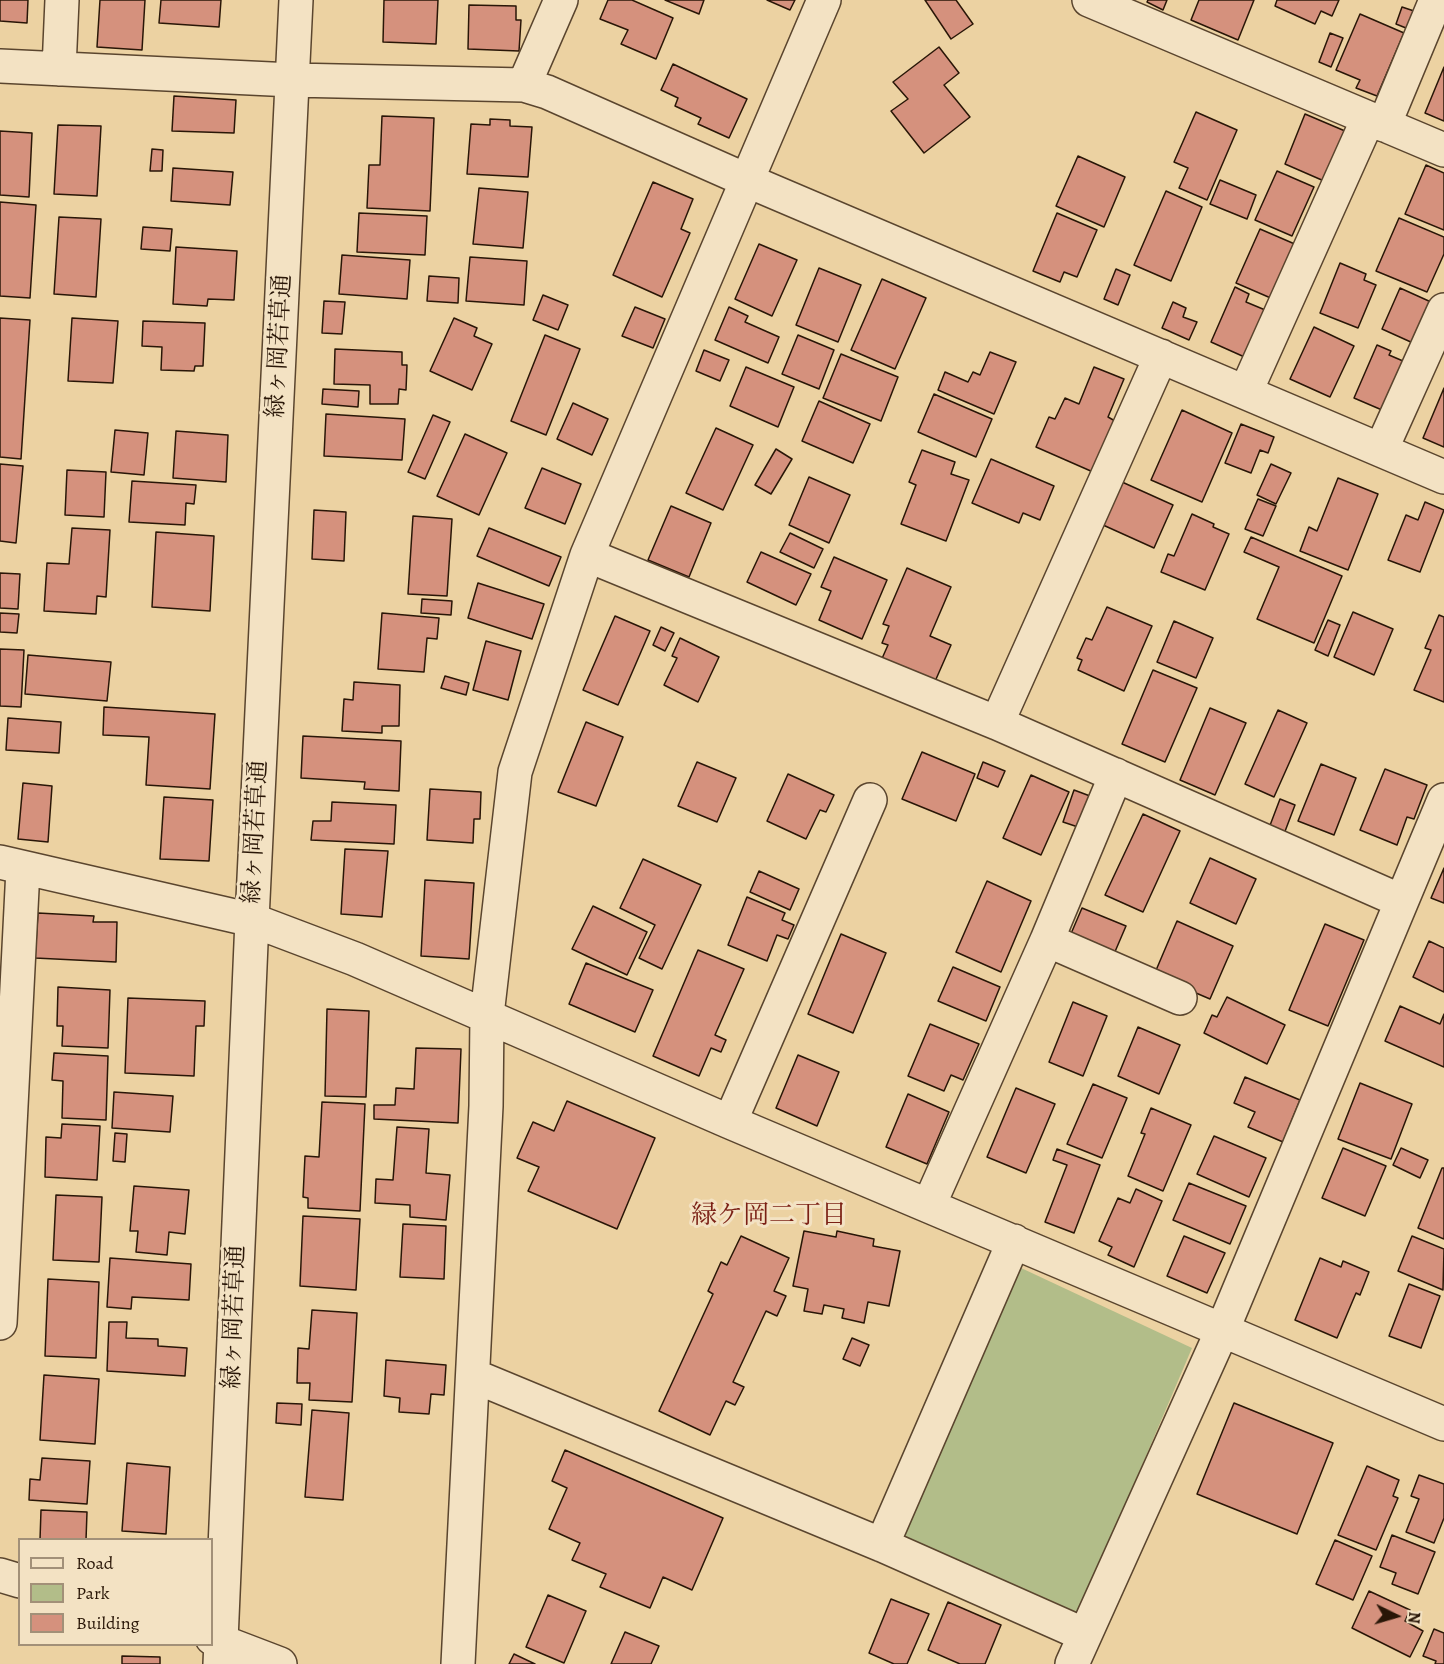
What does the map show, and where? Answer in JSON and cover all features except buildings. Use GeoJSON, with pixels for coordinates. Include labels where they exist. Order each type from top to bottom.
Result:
{"type":"FeatureCollection","features":[{"type":"Feature","properties":{"kind":"street"},"geometry":{"type":"LineString","coordinates":[[59,69],[62,0]]}},
{"type":"Feature","properties":{"kind":"street","name":"緑ヶ岡若草通"},"geometry":{"type":"LineString","coordinates":[[217,1648],[296,0]]}},
{"type":"Feature","properties":{"kind":"street"},"geometry":{"type":"LineString","coordinates":[[524,85],[561,0]]}},
{"type":"Feature","properties":{"kind":"street"},"geometry":{"type":"LineString","coordinates":[[458,1664],[474,1376],[486,1106],[487,1015],[515,771],[587,555],[824,0]]}},
{"type":"Feature","properties":{"kind":"street"},"geometry":{"type":"LineString","coordinates":[[1089,0],[1444,150]]}},
{"type":"Feature","properties":{"kind":"street"},"geometry":{"type":"LineString","coordinates":[[1246,392],[1436,0]]}},
{"type":"Feature","properties":{"kind":"street"},"geometry":{"type":"LineString","coordinates":[[0,66],[292,80],[524,85],[547,92],[746,180],[1444,477]]}},
{"type":"Feature","properties":{"kind":"street"},"geometry":{"type":"LineString","coordinates":[[1381,450],[1444,310]]}},
{"type":"Feature","properties":{"kind":"street"},"geometry":{"type":"LineString","coordinates":[[997,723],[1161,356]]}},
{"type":"Feature","properties":{"kind":"street"},"geometry":{"type":"LineString","coordinates":[[587,555],[997,723],[1401,901]]}},
{"type":"Feature","properties":{"kind":"street"},"geometry":{"type":"LineString","coordinates":[[929,1205],[1047,940],[1116,775]]}},
{"type":"Feature","properties":{"kind":"street"},"geometry":{"type":"LineString","coordinates":[[730,1122],[870,800]]}},
{"type":"Feature","properties":{"kind":"street"},"geometry":{"type":"LineString","coordinates":[[1072,1664],[1222,1331],[1444,800]]}},
{"type":"Feature","properties":{"kind":"street"},"geometry":{"type":"LineString","coordinates":[[0,1323],[12,865],[252,920],[355,959],[730,1122],[1014,1240],[1222,1331],[1444,1424]]}},
{"type":"Feature","properties":{"kind":"street"},"geometry":{"type":"LineString","coordinates":[[1047,940],[1180,998]]}},
{"type":"Feature","properties":{"kind":"street"},"geometry":{"type":"LineString","coordinates":[[882,1545],[1014,1240]]}},
{"type":"Feature","properties":{"kind":"street"},"geometry":{"type":"LineString","coordinates":[[474,1376],[882,1545],[1085,1635]]}},
{"type":"Feature","properties":{"kind":"street"},"geometry":{"type":"LineString","coordinates":[[0,1575],[18,1580]]}},
{"type":"Feature","properties":{"kind":"street"},"geometry":{"type":"LineString","coordinates":[[217,1648],[280,1664]]}},
{"type":"Feature","properties":{"kind":"green space"},"geometry":{"type":"Polygon","coordinates":[[[1019,1267],[1192,1348],[1077,1618],[901,1540],[1019,1267]]]}},
{"type":"Feature","properties":{"kind":"district","name":"緑ケ岡二丁目"},"geometry":{"type":"Point","coordinates":[769,1217]}}]}
